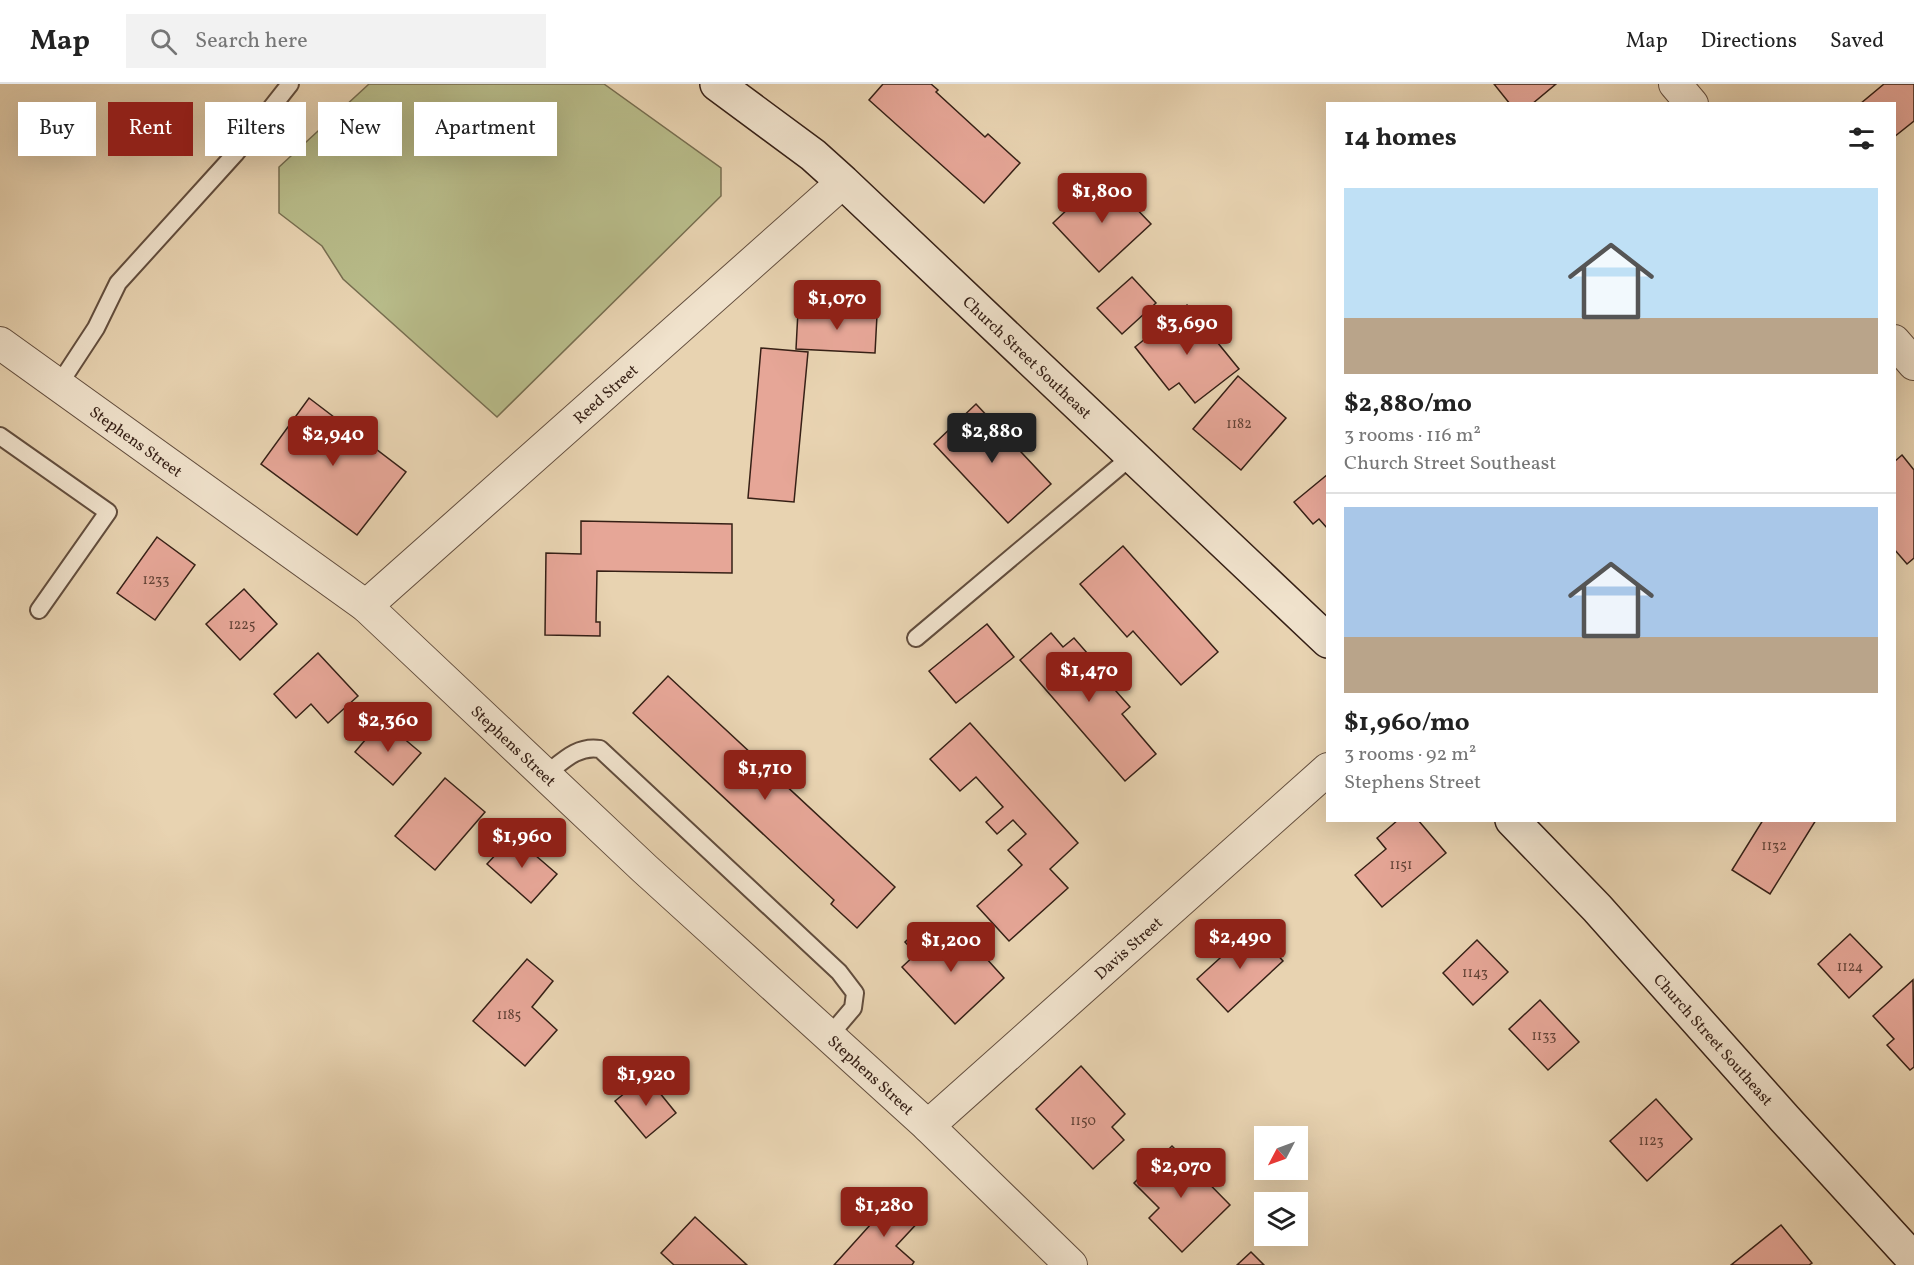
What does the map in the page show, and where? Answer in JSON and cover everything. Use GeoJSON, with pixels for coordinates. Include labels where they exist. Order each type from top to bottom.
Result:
{"type":"FeatureCollection","features":[{"type":"Feature","properties":{"kind":"street"},"geometry":{"type":"LineString","coordinates":[[1675,84],[1690,102]]}},
{"type":"Feature","properties":{"kind":"street","name":"Church Street Southeast"},"geometry":{"type":"LineString","coordinates":[[732,88],[843,182],[1326,639]]}},
{"type":"Feature","properties":{"kind":"street","name":"Reed Street"},"geometry":{"type":"LineString","coordinates":[[366,606],[843,182]]}},
{"type":"Feature","properties":{"kind":"street","name":"Stephens Street"},"geometry":{"type":"LineString","coordinates":[[0,343],[366,606],[645,869],[928,1125],[1071,1265]]}},
{"type":"Feature","properties":{"kind":"street"},"geometry":{"type":"LineString","coordinates":[[1896,343],[1914,363]]}},
{"type":"Feature","properties":{"kind":"street","name":"Davis Street"},"geometry":{"type":"LineString","coordinates":[[928,1125],[1326,771]]}},
{"type":"Feature","properties":{"kind":"street","name":"Church Street Southeast"},"geometry":{"type":"LineString","coordinates":[[1514,822],[1597,908],[1914,1260]]}},
{"type":"Feature","properties":{"kind":"lane"},"geometry":{"type":"LineString","coordinates":[[58,386],[96,328],[118,283],[235,154],[290,84]]}},
{"type":"Feature","properties":{"kind":"lane"},"geometry":{"type":"LineString","coordinates":[[0,436],[108,512],[39,610]]}},
{"type":"Feature","properties":{"kind":"lane"},"geometry":{"type":"LineString","coordinates":[[916,638],[1132,456]]}},
{"type":"Feature","properties":{"kind":"lane"},"geometry":{"type":"LineString","coordinates":[[545,775],[575,752],[589,747],[600,749],[839,972],[855,993],[853,1008],[830,1035]]}},
{"type":"Feature","properties":{"kind":"green space"},"geometry":{"type":"Polygon","coordinates":[[[369,84],[604,84],[721,168],[721,196],[497,417],[343,279],[322,246],[279,213],[279,167],[291,156],[306,156],[306,142],[318,131],[318,156],[402,156],[402,102],[349,102],[369,84]]]}},
{"type":"Feature","properties":{"kind":"building"},"geometry":{"type":"Polygon","coordinates":[[[883,84],[931,84],[938,90],[936,92],[985,137],[988,134],[1020,163],[984,203],[869,100],[883,84]]]}},
{"type":"Feature","properties":{"kind":"building"},"geometry":{"type":"Polygon","coordinates":[[[1494,84],[1556,84],[1534,102],[1508,102],[1494,84]]]}},
{"type":"Feature","properties":{"kind":"building"},"geometry":{"type":"Polygon","coordinates":[[[1884,84],[1914,84],[1914,121],[1896,135],[1896,102],[1862,102],[1884,84]]]}},
{"type":"Feature","properties":{"kind":"building"},"geometry":{"type":"Polygon","coordinates":[[[1104,175],[1151,224],[1099,272],[1053,223],[1104,175]]]}},
{"type":"Feature","properties":{"kind":"building"},"geometry":{"type":"Polygon","coordinates":[[[1132,277],[1156,303],[1122,334],[1097,308],[1132,277]]]}},
{"type":"Feature","properties":{"kind":"building"},"geometry":{"type":"Polygon","coordinates":[[[1187,305],[1239,369],[1195,403],[1179,383],[1169,390],[1135,347],[1187,305]]]}},
{"type":"Feature","properties":{"kind":"building"},"geometry":{"type":"Polygon","coordinates":[[[830,306],[847,307],[847,313],[877,315],[875,353],[796,349],[798,311],[830,312],[830,306]]]}},
{"type":"Feature","properties":{"kind":"building"},"geometry":{"type":"Polygon","coordinates":[[[761,348],[808,352],[794,502],[748,498],[761,348]]]}},
{"type":"Feature","properties":{"kind":"building"},"geometry":{"type":"Polygon","coordinates":[[[1238,376],[1286,418],[1241,470],[1193,429],[1238,376]]]}},
{"type":"Feature","properties":{"kind":"building"},"geometry":{"type":"Polygon","coordinates":[[[309,398],[406,472],[357,535],[261,464],[309,398]]]}},
{"type":"Feature","properties":{"kind":"building"},"geometry":{"type":"Polygon","coordinates":[[[976,404],[1051,484],[1008,523],[934,444],[976,404]]]}},
{"type":"Feature","properties":{"kind":"building"},"geometry":{"type":"Polygon","coordinates":[[[1902,455],[1914,470],[1914,558],[1907,564],[1896,551],[1896,460],[1902,455]]]}},
{"type":"Feature","properties":{"kind":"building"},"geometry":{"type":"Polygon","coordinates":[[[1326,476],[1326,527],[1319,519],[1313,524],[1294,502],[1326,476]]]}},
{"type":"Feature","properties":{"kind":"building"},"geometry":{"type":"Polygon","coordinates":[[[581,521],[732,524],[732,573],[597,571],[596,622],[600,622],[600,636],[545,635],[546,553],[581,554],[581,521]]]}},
{"type":"Feature","properties":{"kind":"building"},"geometry":{"type":"Polygon","coordinates":[[[157,537],[195,565],[155,620],[117,593],[157,537]]]}},
{"type":"Feature","properties":{"kind":"building"},"geometry":{"type":"Polygon","coordinates":[[[1123,546],[1218,652],[1181,685],[1133,631],[1127,637],[1080,584],[1123,546]]]}},
{"type":"Feature","properties":{"kind":"building"},"geometry":{"type":"Polygon","coordinates":[[[244,589],[277,624],[240,660],[206,624],[244,589]]]}},
{"type":"Feature","properties":{"kind":"building"},"geometry":{"type":"Polygon","coordinates":[[[987,624],[1014,657],[956,703],[929,671],[987,624]]]}},
{"type":"Feature","properties":{"kind":"building"},"geometry":{"type":"Polygon","coordinates":[[[1051,633],[1063,647],[1074,638],[1095,662],[1093,665],[1130,707],[1122,714],[1156,754],[1125,781],[1020,660],[1051,633]]]}},
{"type":"Feature","properties":{"kind":"building"},"geometry":{"type":"Polygon","coordinates":[[[318,653],[358,696],[328,723],[311,704],[296,718],[274,694],[318,653]]]}},
{"type":"Feature","properties":{"kind":"building"},"geometry":{"type":"Polygon","coordinates":[[[668,676],[895,887],[857,928],[831,904],[834,900],[633,713],[668,676]]]}},
{"type":"Feature","properties":{"kind":"building"},"geometry":{"type":"Polygon","coordinates":[[[382,720],[421,753],[393,785],[355,752],[382,720]]]}},
{"type":"Feature","properties":{"kind":"building"},"geometry":{"type":"Polygon","coordinates":[[[970,723],[1078,843],[1050,869],[1068,888],[1009,941],[977,906],[1022,865],[1008,850],[1026,834],[1013,820],[997,834],[986,822],[1003,807],[976,777],[960,791],[930,759],[970,723]]]}},
{"type":"Feature","properties":{"kind":"building"},"geometry":{"type":"Polygon","coordinates":[[[445,778],[485,812],[435,870],[395,836],[445,778]]]}},
{"type":"Feature","properties":{"kind":"building"},"geometry":{"type":"Polygon","coordinates":[[[1396,822],[1420,822],[1446,853],[1382,907],[1355,875],[1386,849],[1377,838],[1396,822]]]}},
{"type":"Feature","properties":{"kind":"building"},"geometry":{"type":"Polygon","coordinates":[[[1762,822],[1815,822],[1770,894],[1732,870],[1762,822]]]}},
{"type":"Feature","properties":{"kind":"building"},"geometry":{"type":"Polygon","coordinates":[[[513,836],[557,874],[531,903],[487,864],[513,836]]]}},
{"type":"Feature","properties":{"kind":"building"},"geometry":{"type":"Polygon","coordinates":[[[924,924],[951,953],[967,937],[1004,978],[955,1024],[902,967],[916,954],[905,942],[924,924]]]}},
{"type":"Feature","properties":{"kind":"building"},"geometry":{"type":"Polygon","coordinates":[[[1253,928],[1283,961],[1228,1012],[1197,979],[1253,928]]]}},
{"type":"Feature","properties":{"kind":"building"},"geometry":{"type":"Polygon","coordinates":[[[1850,934],[1882,967],[1849,998],[1818,964],[1850,934]]]}},
{"type":"Feature","properties":{"kind":"building"},"geometry":{"type":"Polygon","coordinates":[[[1477,940],[1508,972],[1473,1005],[1443,973],[1477,940]]]}},
{"type":"Feature","properties":{"kind":"building"},"geometry":{"type":"Polygon","coordinates":[[[527,959],[553,981],[532,1007],[557,1030],[525,1066],[473,1021],[527,959]]]}},
{"type":"Feature","properties":{"kind":"building"},"geometry":{"type":"Polygon","coordinates":[[[1913,980],[1914,1067],[1910,1070],[1887,1045],[1894,1039],[1873,1016],[1913,980]]]}},
{"type":"Feature","properties":{"kind":"building"},"geometry":{"type":"Polygon","coordinates":[[[1540,1000],[1579,1042],[1548,1070],[1509,1029],[1540,1000]]]}},
{"type":"Feature","properties":{"kind":"building"},"geometry":{"type":"Polygon","coordinates":[[[1081,1066],[1125,1114],[1112,1127],[1124,1140],[1093,1169],[1036,1109],[1081,1066]]]}},
{"type":"Feature","properties":{"kind":"building"},"geometry":{"type":"Polygon","coordinates":[[[646,1076],[676,1113],[646,1138],[615,1101],[646,1076]]]}},
{"type":"Feature","properties":{"kind":"building"},"geometry":{"type":"Polygon","coordinates":[[[1656,1099],[1692,1139],[1647,1181],[1610,1141],[1656,1099]]]}},
{"type":"Feature","properties":{"kind":"building"},"geometry":{"type":"Polygon","coordinates":[[[1172,1146],[1230,1205],[1182,1252],[1149,1218],[1159,1208],[1134,1183],[1172,1146]]]}},
{"type":"Feature","properties":{"kind":"building"},"geometry":{"type":"Polygon","coordinates":[[[898,1194],[923,1217],[896,1246],[914,1262],[912,1265],[834,1265],[898,1194]]]}},
{"type":"Feature","properties":{"kind":"building"},"geometry":{"type":"Polygon","coordinates":[[[695,1217],[747,1265],[674,1265],[661,1253],[695,1217]]]}},
{"type":"Feature","properties":{"kind":"building"},"geometry":{"type":"Polygon","coordinates":[[[1781,1225],[1812,1263],[1809,1265],[1731,1265],[1781,1225]]]}},
{"type":"Feature","properties":{"kind":"building"},"geometry":{"type":"Polygon","coordinates":[[[1251,1252],[1264,1265],[1237,1265],[1251,1252]]]}}]}
